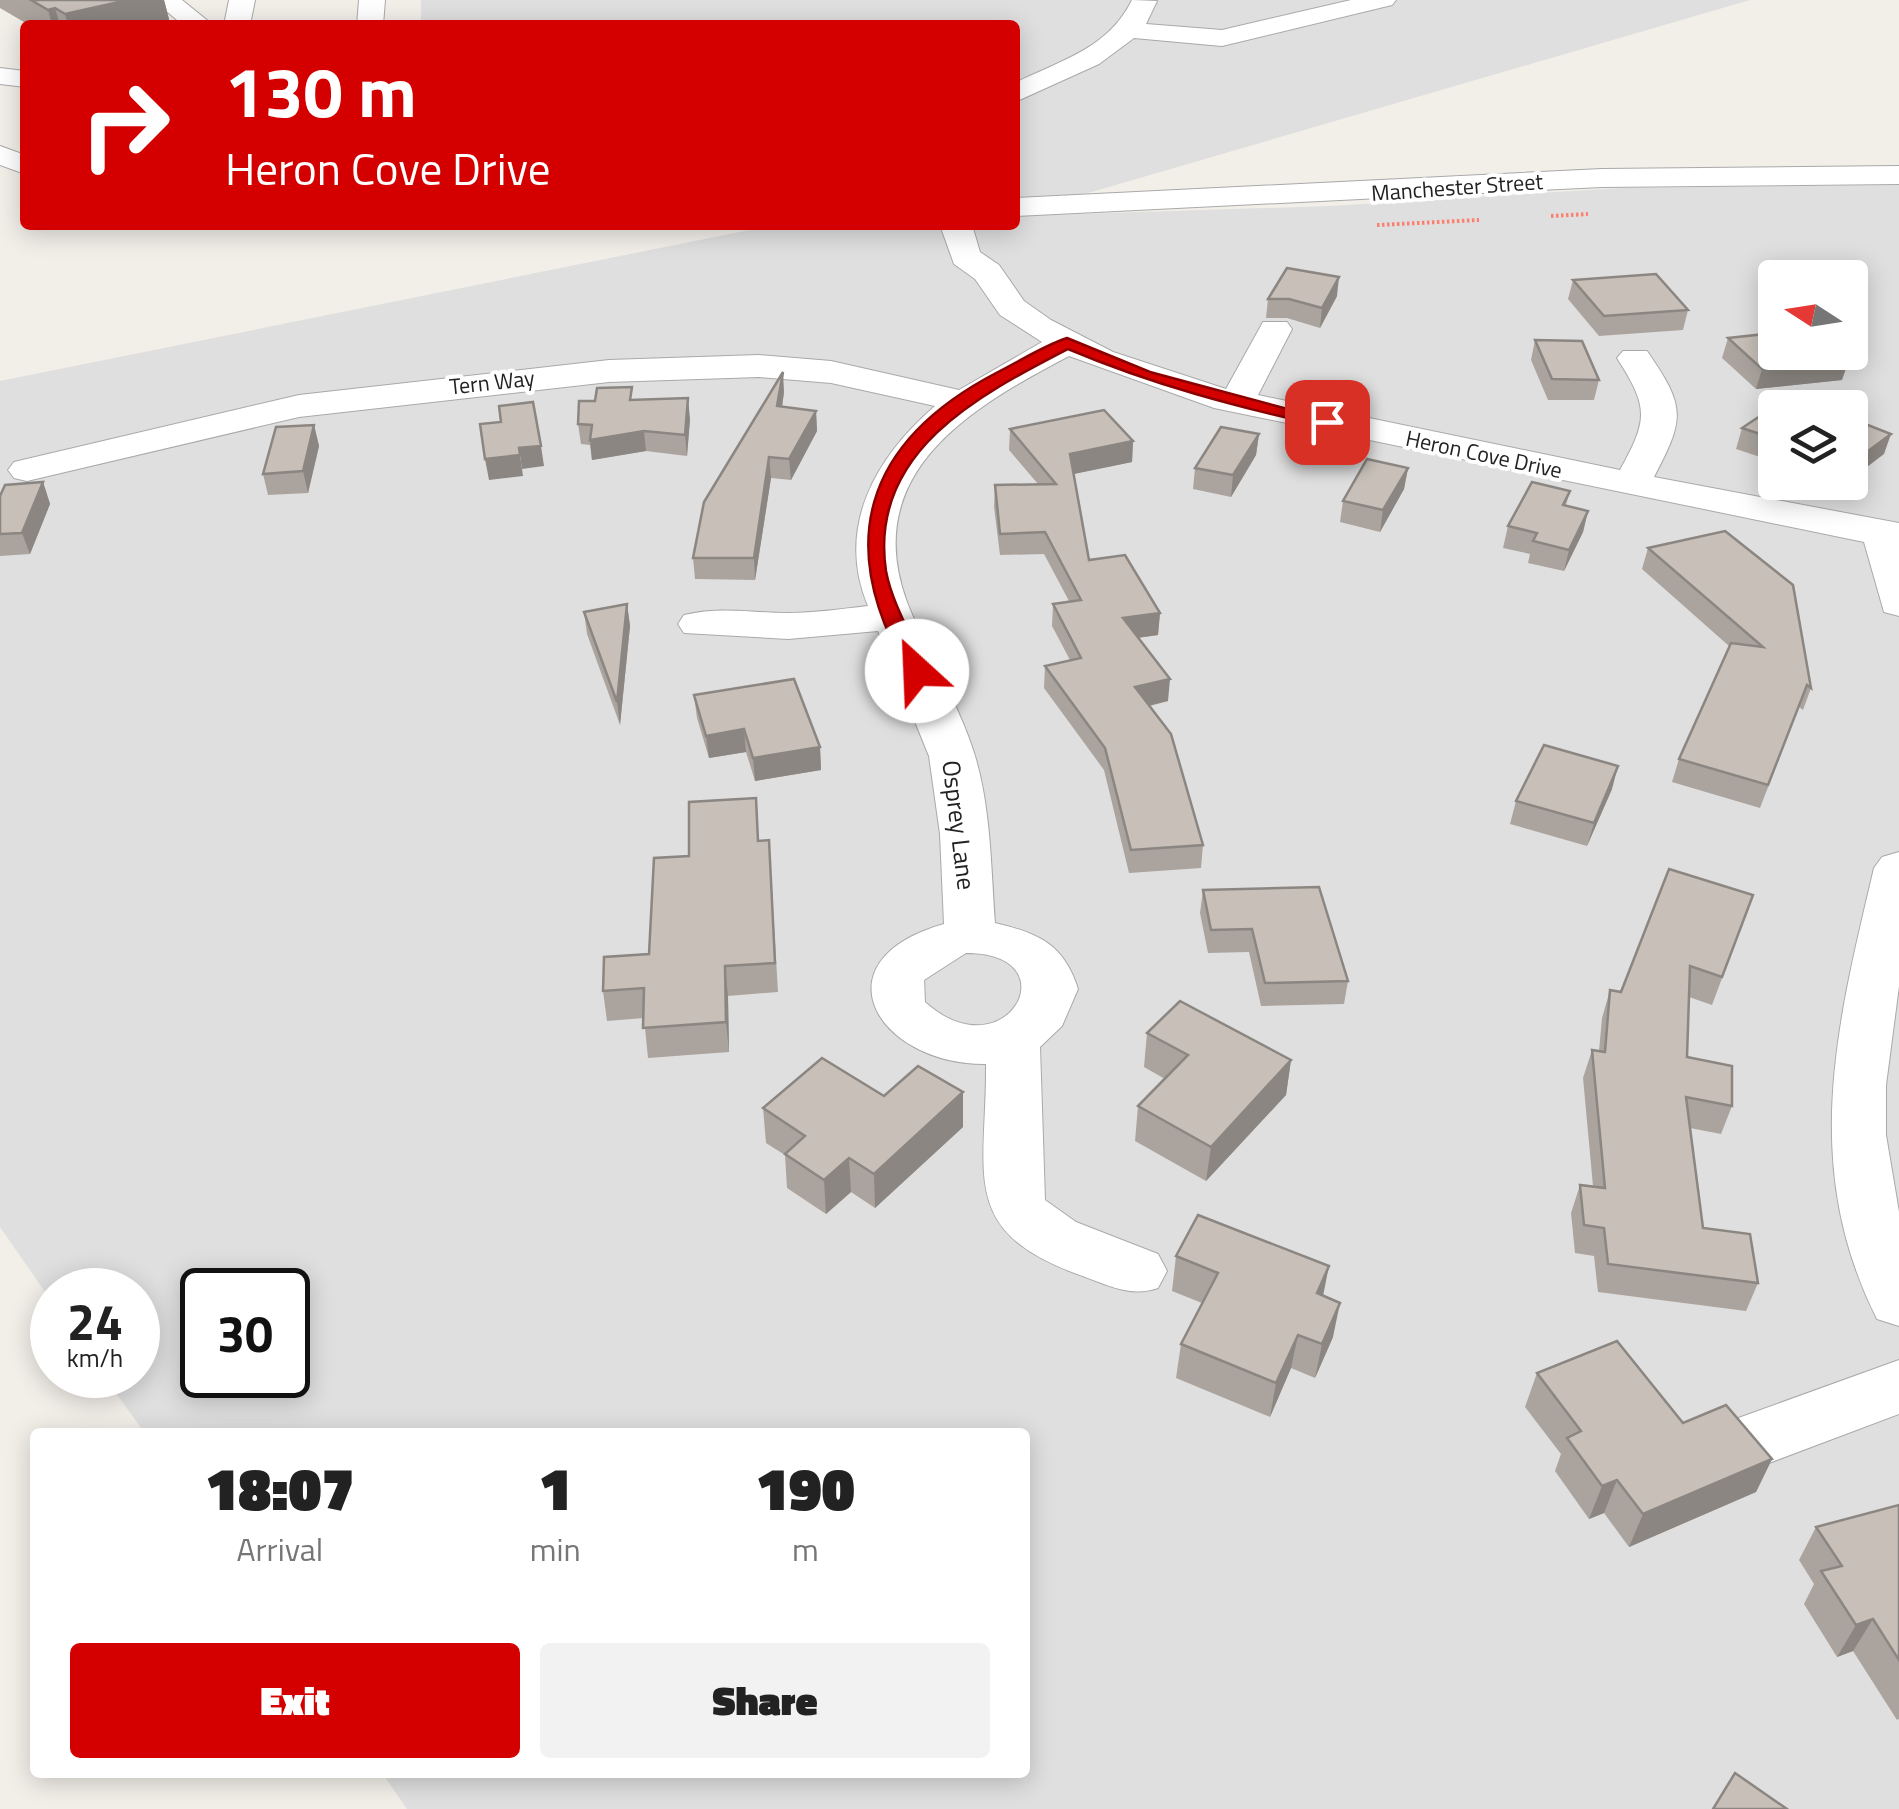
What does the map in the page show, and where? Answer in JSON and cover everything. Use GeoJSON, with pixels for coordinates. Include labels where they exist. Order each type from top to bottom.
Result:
{"type":"FeatureCollection","features":[{"type":"Feature","properties":{"kind":"street"},"geometry":{"type":"LineString","coordinates":[[166,0],[193,20]]}},
{"type":"Feature","properties":{"kind":"street"},"geometry":{"type":"LineString","coordinates":[[1020,92],[1084,62],[1128,30],[1144,0]]}},
{"type":"Feature","properties":{"kind":"street"},"geometry":{"type":"LineString","coordinates":[[1128,30],[1222,38],[1382,0]]}},
{"type":"Feature","properties":{"kind":"street","name":"Manchester Street"},"geometry":{"type":"LineString","coordinates":[[1020,207],[1602,178],[1899,175]]}},
{"type":"Feature","properties":{"kind":"street","name":"Heron Cove Drive"},"geometry":{"type":"LineString","coordinates":[[957,230],[965,256],[987,272],[1012,308],[1067,343],[1144,375],[1237,402],[1890,535]]}},
{"type":"Feature","properties":{"kind":"street"},"geometry":{"type":"LineString","coordinates":[[987,272],[1002,256],[996,230]]}},
{"type":"Feature","properties":{"kind":"street"},"geometry":{"type":"LineString","coordinates":[[1237,402],[1275,329]]}},
{"type":"Feature","properties":{"kind":"street","name":"Osprey Lane"},"geometry":{"type":"LineString","coordinates":[[970,935],[964,834],[952,756],[892,617],[874,551],[880,506],[913,444],[961,400],[1067,343]]}},
{"type":"Feature","properties":{"kind":"street"},"geometry":{"type":"LineString","coordinates":[[1631,485],[1662,426],[1664,402],[1635,358]]}},
{"type":"Feature","properties":{"kind":"street","name":"Tern Way"},"geometry":{"type":"LineString","coordinates":[[27,470],[299,406],[646,368],[759,366],[831,372],[961,400]]}},
{"type":"Feature","properties":{"kind":"street"},"geometry":{"type":"LineString","coordinates":[[1890,535],[1899,603]]}},
{"type":"Feature","properties":{"kind":"street"},"geometry":{"type":"LineString","coordinates":[[699,624],[819,624],[892,617]]}},
{"type":"Feature","properties":{"kind":"street"},"geometry":{"type":"LineString","coordinates":[[1899,868],[1862,1045],[1854,1110],[1863,1197],[1899,1301]]}},
{"type":"Feature","properties":{"kind":"street"},"geometry":{"type":"LineString","coordinates":[[970,935],[1020,945],[1039,958],[1051,976],[1053,994],[1047,1011],[1013,1040],[966,1044],[943,1040],[922,1030],[906,1016],[899,999],[898,982],[906,964],[944,939],[970,935]]}},
{"type":"Feature","properties":{"kind":"street"},"geometry":{"type":"LineString","coordinates":[[1013,1040],[1016,1207],[1026,1222],[1048,1235],[1137,1270]]}},
{"type":"Feature","properties":{"kind":"street"},"geometry":{"type":"LineString","coordinates":[[1753,1442],[1899,1387]]}},
{"type":"Feature","properties":{"kind":"shaded area"},"geometry":{"type":"Polygon","coordinates":[[[421,0],[1750,0],[1078,196],[1020,197],[1020,20],[421,20],[421,0]]]}},
{"type":"Feature","properties":{"kind":"shaded area"},"geometry":{"type":"Polygon","coordinates":[[[1899,185],[1899,1809],[407,1809],[385,1778],[1030,1778],[1030,1428],[141,1428],[120,1398],[160,1398],[160,1268],[30,1270],[0,1227],[0,381],[749,230],[1020,230],[1020,216],[1330,206],[1621,188],[1899,185]]]}},
{"type":"Feature","properties":{"kind":"building"},"geometry":{"type":"Polygon","coordinates":[[[31,0],[128,0],[65,14],[31,0]]]}},
{"type":"Feature","properties":{"kind":"building"},"geometry":{"type":"Polygon","coordinates":[[[1287,268],[1339,277],[1322,308],[1289,299],[1268,299],[1287,268]]]}},
{"type":"Feature","properties":{"kind":"building"},"geometry":{"type":"Polygon","coordinates":[[[1656,274],[1688,310],[1604,316],[1573,280],[1656,274]]]}},
{"type":"Feature","properties":{"kind":"building"},"geometry":{"type":"Polygon","coordinates":[[[1758,335],[1758,365],[1728,338],[1758,335]]]}},
{"type":"Feature","properties":{"kind":"building"},"geometry":{"type":"Polygon","coordinates":[[[1535,340],[1582,341],[1599,380],[1552,379],[1535,340]]]}},
{"type":"Feature","properties":{"kind":"building"},"geometry":{"type":"Polygon","coordinates":[[[783,372],[777,406],[816,411],[789,459],[769,457],[754,558],[693,558],[704,502],[783,372]]]}},
{"type":"Feature","properties":{"kind":"building"},"geometry":{"type":"Polygon","coordinates":[[[632,387],[630,400],[688,398],[685,435],[644,431],[590,440],[592,425],[578,424],[579,401],[595,401],[597,388],[632,387]]]}},
{"type":"Feature","properties":{"kind":"building"},"geometry":{"type":"Polygon","coordinates":[[[533,402],[541,446],[519,448],[520,455],[485,459],[480,424],[501,422],[499,406],[533,402]]]}},
{"type":"Feature","properties":{"kind":"building"},"geometry":{"type":"Polygon","coordinates":[[[1104,410],[1133,441],[1070,454],[1089,560],[1125,555],[1160,613],[1123,618],[1170,679],[1135,687],[1171,734],[1203,845],[1131,850],[1105,748],[1045,666],[1081,658],[1053,604],[1081,600],[1045,532],[1000,534],[995,485],[1056,484],[1010,429],[1104,410]]]}},
{"type":"Feature","properties":{"kind":"building"},"geometry":{"type":"Polygon","coordinates":[[[1758,417],[1758,433],[1742,428],[1758,417]]]}},
{"type":"Feature","properties":{"kind":"building"},"geometry":{"type":"Polygon","coordinates":[[[314,425],[303,471],[263,474],[276,427],[314,425]]]}},
{"type":"Feature","properties":{"kind":"building"},"geometry":{"type":"Polygon","coordinates":[[[1868,425],[1891,434],[1868,451],[1868,425]]]}},
{"type":"Feature","properties":{"kind":"building"},"geometry":{"type":"Polygon","coordinates":[[[1221,427],[1259,434],[1233,475],[1195,468],[1221,427]]]}},
{"type":"Feature","properties":{"kind":"building"},"geometry":{"type":"Polygon","coordinates":[[[1367,459],[1408,468],[1383,510],[1343,501],[1367,459]]]}},
{"type":"Feature","properties":{"kind":"building"},"geometry":{"type":"Polygon","coordinates":[[[43,482],[22,533],[0,534],[0,496],[5,485],[43,482]]]}},
{"type":"Feature","properties":{"kind":"building"},"geometry":{"type":"Polygon","coordinates":[[[1532,482],[1570,491],[1563,505],[1588,511],[1569,550],[1533,541],[1537,533],[1508,526],[1532,482]]]}},
{"type":"Feature","properties":{"kind":"building"},"geometry":{"type":"Polygon","coordinates":[[[1725,531],[1793,585],[1811,688],[1807,685],[1768,785],[1679,759],[1731,643],[1763,647],[1648,548],[1725,531]]]}},
{"type":"Feature","properties":{"kind":"building"},"geometry":{"type":"Polygon","coordinates":[[[627,604],[617,702],[584,612],[627,604]]]}},
{"type":"Feature","properties":{"kind":"building"},"geometry":{"type":"Polygon","coordinates":[[[794,679],[820,747],[753,758],[744,729],[706,736],[694,695],[794,679]]]}},
{"type":"Feature","properties":{"kind":"building"},"geometry":{"type":"Polygon","coordinates":[[[1544,745],[1618,766],[1594,823],[1516,801],[1544,745]]]}},
{"type":"Feature","properties":{"kind":"building"},"geometry":{"type":"Polygon","coordinates":[[[756,798],[758,841],[769,840],[775,963],[725,966],[726,1022],[643,1028],[644,988],[603,991],[604,957],[649,954],[654,858],[689,856],[689,802],[756,798]]]}},
{"type":"Feature","properties":{"kind":"building"},"geometry":{"type":"Polygon","coordinates":[[[1669,869],[1753,895],[1722,977],[1690,966],[1687,1057],[1732,1066],[1732,1106],[1686,1097],[1703,1228],[1750,1234],[1758,1283],[1608,1264],[1604,1228],[1584,1225],[1580,1185],[1605,1188],[1592,1050],[1605,1052],[1610,990],[1621,992],[1669,869]]]}},
{"type":"Feature","properties":{"kind":"building"},"geometry":{"type":"Polygon","coordinates":[[[1319,887],[1348,981],[1265,983],[1252,929],[1211,930],[1203,890],[1319,887]]]}},
{"type":"Feature","properties":{"kind":"building"},"geometry":{"type":"Polygon","coordinates":[[[1180,1001],[1291,1060],[1211,1147],[1138,1106],[1188,1055],[1147,1033],[1180,1001]]]}},
{"type":"Feature","properties":{"kind":"building"},"geometry":{"type":"Polygon","coordinates":[[[822,1058],[884,1096],[918,1066],[963,1092],[874,1174],[849,1158],[824,1180],[785,1154],[805,1136],[763,1108],[822,1058]]]}},
{"type":"Feature","properties":{"kind":"building"},"geometry":{"type":"Polygon","coordinates":[[[1198,1215],[1329,1266],[1317,1293],[1340,1303],[1322,1344],[1298,1335],[1276,1383],[1181,1344],[1218,1273],[1176,1256],[1198,1215]]]}},
{"type":"Feature","properties":{"kind":"building"},"geometry":{"type":"Polygon","coordinates":[[[1617,1341],[1683,1423],[1726,1405],[1772,1459],[1643,1514],[1617,1480],[1602,1486],[1567,1438],[1581,1431],[1537,1373],[1617,1341]]]}},
{"type":"Feature","properties":{"kind":"building"},"geometry":{"type":"Polygon","coordinates":[[[1899,1505],[1899,1660],[1873,1619],[1856,1625],[1821,1571],[1842,1566],[1816,1527],[1899,1505]]]}},
{"type":"Feature","properties":{"kind":"building"},"geometry":{"type":"Polygon","coordinates":[[[1735,1773],[1787,1809],[1713,1809],[1735,1773]]]}},
{"type":"Feature","properties":{"kind":"route"},"geometry":{"type":"LineString","coordinates":[[917,671],[877,574],[875,527],[890,483],[913,444],[948,410],[984,386],[1067,343],[1144,375],[1214,397],[1327,422]]}}]}
